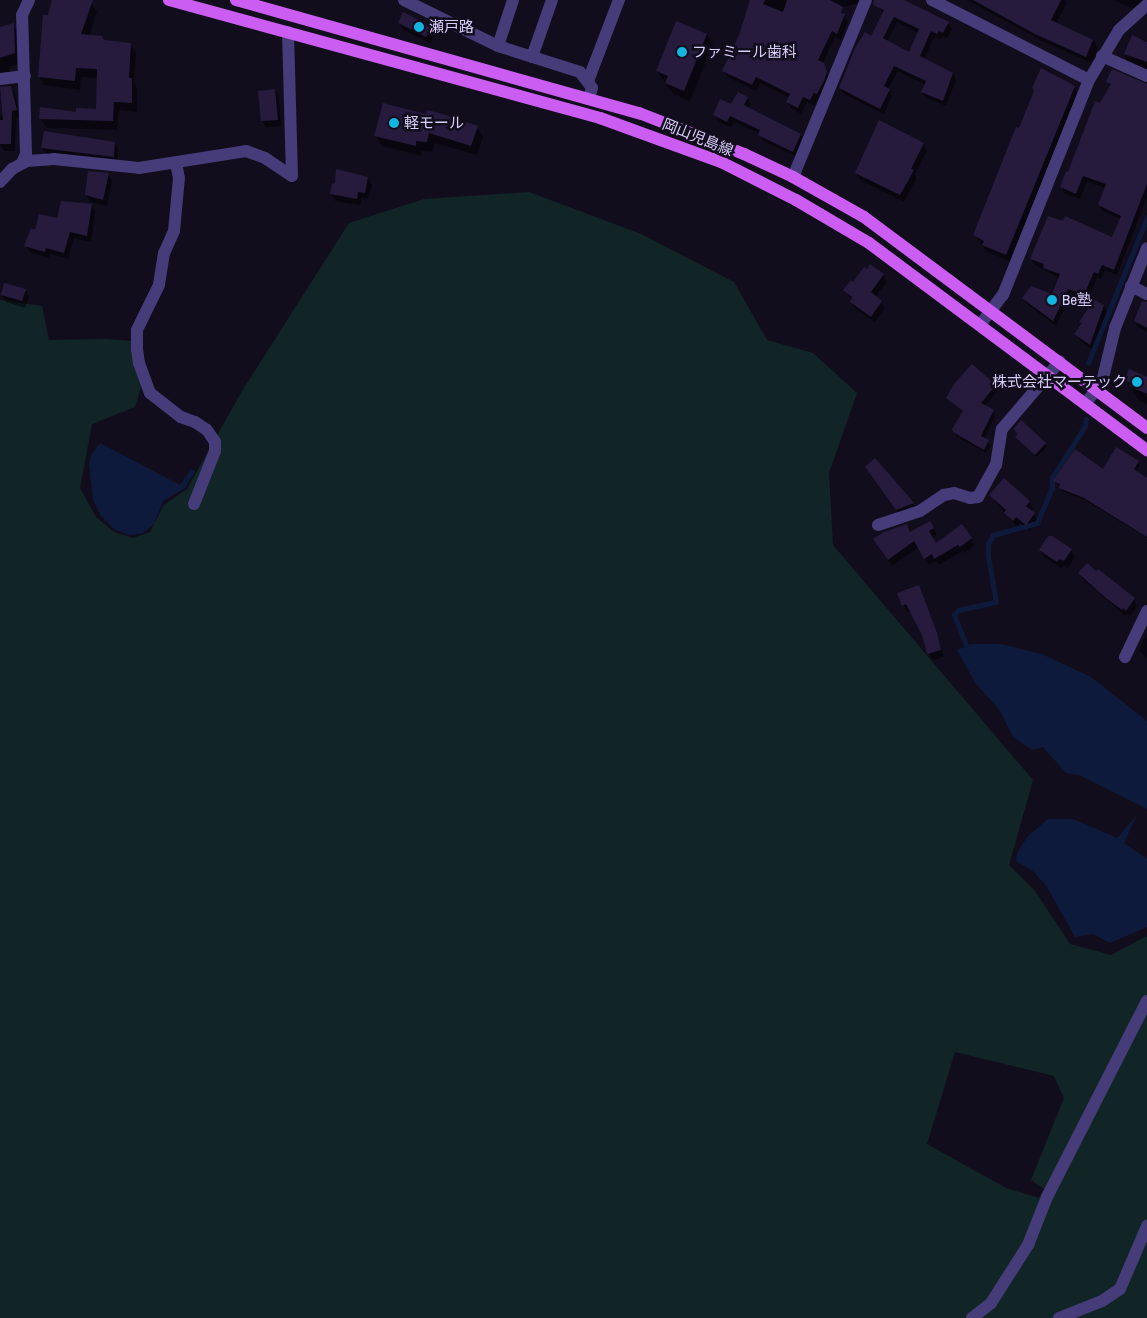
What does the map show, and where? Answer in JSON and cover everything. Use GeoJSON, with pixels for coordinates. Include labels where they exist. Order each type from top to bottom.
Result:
{"type":"FeatureCollection","features":[{"type":"Feature","properties":{"kind":"main road","name":"岡山児島線"},"geometry":{"type":"LineString","coordinates":[[169,0],[600,118],[721,162],[796,200],[869,243],[1147,450]]}},
{"type":"Feature","properties":{"kind":"main road","name":"岡山児島線"},"geometry":{"type":"LineString","coordinates":[[236,0],[606,103],[691,132],[792,177],[864,217],[1060,361],[1147,428]]}},
{"type":"Feature","properties":{"kind":"main road"},"geometry":{"type":"LineString","coordinates":[[312,39],[319,23]]}},
{"type":"Feature","properties":{"kind":"main road"},"geometry":{"type":"LineString","coordinates":[[600,118],[606,103]]}},
{"type":"Feature","properties":{"kind":"street"},"geometry":{"type":"LineString","coordinates":[[0,182],[12,169],[22,162],[26,154],[22,15],[29,0]]}},
{"type":"Feature","properties":{"kind":"street"},"geometry":{"type":"LineString","coordinates":[[404,0],[498,46],[580,72],[592,88],[589,98]]}},
{"type":"Feature","properties":{"kind":"street"},"geometry":{"type":"LineString","coordinates":[[498,46],[513,0]]}},
{"type":"Feature","properties":{"kind":"street"},"geometry":{"type":"LineString","coordinates":[[532,57],[552,0]]}},
{"type":"Feature","properties":{"kind":"street"},"geometry":{"type":"LineString","coordinates":[[588,81],[619,0]]}},
{"type":"Feature","properties":{"kind":"street"},"geometry":{"type":"LineString","coordinates":[[792,177],[866,0]]}},
{"type":"Feature","properties":{"kind":"street"},"geometry":{"type":"LineString","coordinates":[[932,0],[1089,80]]}},
{"type":"Feature","properties":{"kind":"street"},"geometry":{"type":"LineString","coordinates":[[980,325],[992,311],[1007,286],[1089,80],[1119,30],[1147,5]]}},
{"type":"Feature","properties":{"kind":"street"},"geometry":{"type":"LineString","coordinates":[[22,162],[54,159],[139,168],[176,163],[213,154],[246,151],[265,158],[292,176],[288,32]]}},
{"type":"Feature","properties":{"kind":"street"},"geometry":{"type":"LineString","coordinates":[[1102,56],[1147,76]]}},
{"type":"Feature","properties":{"kind":"street"},"geometry":{"type":"LineString","coordinates":[[0,79],[25,76]]}},
{"type":"Feature","properties":{"kind":"street"},"geometry":{"type":"LineString","coordinates":[[176,163],[179,178],[174,231],[164,253],[159,284],[137,330],[137,349],[150,393],[181,417],[195,422],[207,430],[215,442],[215,451],[194,504]]}},
{"type":"Feature","properties":{"kind":"street"},"geometry":{"type":"LineString","coordinates":[[1086,404],[1097,390],[1104,376],[1115,328],[1147,248]]}},
{"type":"Feature","properties":{"kind":"street"},"geometry":{"type":"LineString","coordinates":[[1131,286],[1147,294]]}},
{"type":"Feature","properties":{"kind":"street"},"geometry":{"type":"LineString","coordinates":[[878,525],[920,511],[944,495],[954,493],[970,498],[978,497],[996,465],[1002,429],[1046,375],[1060,361]]}},
{"type":"Feature","properties":{"kind":"street"},"geometry":{"type":"LineString","coordinates":[[1125,657],[1147,611]]}},
{"type":"Feature","properties":{"kind":"street"},"geometry":{"type":"LineString","coordinates":[[972,1318],[990,1303],[1028,1245],[1047,1197],[1147,1001]]}},
{"type":"Feature","properties":{"kind":"street"},"geometry":{"type":"LineString","coordinates":[[1058,1318],[1102,1300],[1120,1290],[1147,1226]]}},
{"type":"Feature","properties":{"kind":"green space"},"geometry":{"type":"Polygon","coordinates":[[[529,192],[641,234],[734,282],[767,340],[813,353],[857,393],[829,473],[833,545],[1033,780],[1009,865],[1035,891],[1070,944],[1111,955],[1147,936],[1147,1318],[0,1318],[0,300],[42,306],[49,340],[106,339],[131,341],[141,387],[135,407],[92,424],[80,488],[96,517],[114,532],[133,538],[150,532],[164,505],[187,489],[242,391],[349,223],[424,199],[529,192]],[[955,1052],[927,1144],[1006,1188],[1039,1198],[1044,1189],[1031,1180],[1064,1098],[1054,1076],[955,1052]]]}},
{"type":"Feature","properties":{"kind":"water"},"geometry":{"type":"Polygon","coordinates":[[[100,443],[180,485],[191,469],[195,471],[185,488],[163,501],[154,524],[141,534],[128,535],[114,529],[101,516],[93,500],[89,464],[91,455],[100,443]]]}},
{"type":"Feature","properties":{"kind":"water"},"geometry":{"type":"Polygon","coordinates":[[[972,644],[1001,644],[1042,654],[1091,677],[1147,721],[1147,809],[1079,775],[1066,773],[1043,747],[1032,750],[1013,737],[999,709],[976,684],[957,650],[972,644]]]}},
{"type":"Feature","properties":{"kind":"water"},"geometry":{"type":"Polygon","coordinates":[[[1137,815],[1124,843],[1147,859],[1147,927],[1110,943],[1093,934],[1075,937],[1047,887],[1034,872],[1016,861],[1017,853],[1028,836],[1048,819],[1073,819],[1117,838],[1137,815]]]}},
{"type":"Feature","properties":{"kind":"building"},"geometry":{"type":"Polygon","coordinates":[[[52,0],[93,0],[81,34],[102,36],[104,40],[131,43],[129,78],[132,78],[132,103],[114,102],[113,121],[39,119],[40,107],[76,112],[76,108],[96,109],[97,69],[76,68],[75,81],[38,77],[43,15],[48,15],[52,0]]]}},
{"type":"Feature","properties":{"kind":"building"},"geometry":{"type":"Polygon","coordinates":[[[750,0],[765,0],[763,4],[783,12],[787,0],[830,0],[843,7],[841,13],[845,14],[837,34],[832,31],[818,60],[824,63],[827,72],[824,81],[817,94],[814,93],[810,100],[803,97],[798,108],[786,102],[790,94],[756,77],[752,85],[722,71],[739,35],[750,0]]]}},
{"type":"Feature","properties":{"kind":"building"},"geometry":{"type":"Polygon","coordinates":[[[874,0],[904,0],[949,22],[943,33],[939,31],[937,34],[931,31],[920,56],[953,73],[943,101],[921,92],[926,81],[894,66],[884,86],[890,89],[880,109],[839,88],[855,48],[865,32],[871,36],[884,10],[873,5],[874,0]],[[894,17],[883,38],[909,52],[919,29],[894,17]]]}},
{"type":"Feature","properties":{"kind":"building"},"geometry":{"type":"Polygon","coordinates":[[[973,0],[1061,0],[1051,20],[1093,40],[1086,57],[1035,34],[973,0]]]}},
{"type":"Feature","properties":{"kind":"building","name":"瀬戸路"},"geometry":{"type":"Polygon","coordinates":[[[403,12],[432,27],[426,37],[398,23],[403,12]]]}},
{"type":"Feature","properties":{"kind":"building","name":"ファミール歯科"},"geometry":{"type":"Polygon","coordinates":[[[676,21],[707,34],[684,91],[665,83],[668,76],[656,71],[676,21]]]}},
{"type":"Feature","properties":{"kind":"building"},"geometry":{"type":"Polygon","coordinates":[[[14,23],[15,53],[0,58],[0,27],[14,23]]]}},
{"type":"Feature","properties":{"kind":"building"},"geometry":{"type":"Polygon","coordinates":[[[1132,35],[1147,42],[1147,62],[1124,54],[1132,35]]]}},
{"type":"Feature","properties":{"kind":"building"},"geometry":{"type":"Polygon","coordinates":[[[1041,68],[1075,86],[1006,255],[982,245],[984,241],[973,235],[1016,127],[1019,128],[1034,91],[1032,88],[1041,68]]]}},
{"type":"Feature","properties":{"kind":"building"},"geometry":{"type":"Polygon","coordinates":[[[1112,69],[1147,84],[1147,184],[1114,270],[1102,265],[1098,274],[1094,272],[1084,295],[1068,289],[1053,321],[1022,298],[1031,286],[1052,294],[1060,274],[1043,268],[1044,264],[1030,259],[1048,216],[1063,221],[1065,216],[1112,237],[1121,216],[1098,205],[1106,184],[1083,176],[1076,194],[1060,187],[1066,171],[1068,172],[1095,101],[1100,103],[1111,84],[1106,82],[1112,69]]]}},
{"type":"Feature","properties":{"kind":"building"},"geometry":{"type":"Polygon","coordinates":[[[11,86],[17,110],[12,111],[11,144],[0,144],[0,120],[3,120],[0,87],[11,86]]]}},
{"type":"Feature","properties":{"kind":"building"},"geometry":{"type":"Polygon","coordinates":[[[275,89],[278,120],[261,121],[258,91],[275,89]]]}},
{"type":"Feature","properties":{"kind":"building"},"geometry":{"type":"Polygon","coordinates":[[[738,92],[748,97],[744,105],[801,134],[793,152],[758,135],[760,130],[730,116],[727,122],[713,115],[720,99],[731,104],[738,92]]]}},
{"type":"Feature","properties":{"kind":"building"},"geometry":{"type":"Polygon","coordinates":[[[383,103],[426,114],[427,110],[478,126],[471,146],[429,133],[427,142],[416,141],[416,146],[374,136],[383,103]]]}},
{"type":"Feature","properties":{"kind":"building"},"geometry":{"type":"Polygon","coordinates":[[[879,120],[924,143],[911,169],[914,170],[900,195],[855,173],[879,120]]]}},
{"type":"Feature","properties":{"kind":"building"},"geometry":{"type":"Polygon","coordinates":[[[44,131],[115,142],[114,157],[41,148],[44,131]]]}},
{"type":"Feature","properties":{"kind":"building"},"geometry":{"type":"Polygon","coordinates":[[[336,169],[368,177],[365,193],[358,192],[357,199],[330,194],[332,184],[335,183],[336,169]]]}},
{"type":"Feature","properties":{"kind":"building"},"geometry":{"type":"Polygon","coordinates":[[[88,171],[109,173],[103,200],[85,195],[88,171]]]}},
{"type":"Feature","properties":{"kind":"building"},"geometry":{"type":"Polygon","coordinates":[[[61,201],[92,204],[87,236],[70,232],[64,253],[46,248],[45,252],[24,246],[31,228],[35,230],[39,214],[57,218],[61,201]]]}},
{"type":"Feature","properties":{"kind":"building"},"geometry":{"type":"Polygon","coordinates":[[[870,264],[884,274],[871,292],[882,301],[871,317],[850,302],[852,297],[843,290],[851,280],[853,282],[864,267],[867,269],[870,264]]]}},
{"type":"Feature","properties":{"kind":"building"},"geometry":{"type":"Polygon","coordinates":[[[4,283],[26,289],[22,301],[1,295],[4,283]]]}},
{"type":"Feature","properties":{"kind":"building"},"geometry":{"type":"Polygon","coordinates":[[[1094,300],[1104,305],[1090,345],[1074,334],[1082,323],[1079,322],[1094,300]]]}},
{"type":"Feature","properties":{"kind":"building"},"geometry":{"type":"Polygon","coordinates":[[[1142,301],[1147,302],[1147,328],[1134,321],[1142,301]]]}},
{"type":"Feature","properties":{"kind":"building"},"geometry":{"type":"Polygon","coordinates":[[[972,364],[996,385],[981,403],[994,410],[981,436],[989,440],[984,450],[953,432],[952,429],[963,411],[946,398],[954,384],[972,364]]]}},
{"type":"Feature","properties":{"kind":"building","name":"株式会社マーテック"},"geometry":{"type":"Polygon","coordinates":[[[1129,369],[1147,377],[1147,394],[1129,386],[1130,383],[1124,380],[1129,369]]]}},
{"type":"Feature","properties":{"kind":"building"},"geometry":{"type":"Polygon","coordinates":[[[1021,420],[1046,443],[1035,455],[1015,437],[1018,434],[1013,429],[1021,420]]]}},
{"type":"Feature","properties":{"kind":"building"},"geometry":{"type":"Polygon","coordinates":[[[1116,447],[1139,461],[1134,469],[1147,478],[1147,537],[1084,498],[1059,488],[1060,484],[1053,481],[1075,449],[1103,469],[1116,447]]]}},
{"type":"Feature","properties":{"kind":"building"},"geometry":{"type":"Polygon","coordinates":[[[875,458],[914,503],[896,510],[865,467],[875,458]]]}},
{"type":"Feature","properties":{"kind":"building"},"geometry":{"type":"Polygon","coordinates":[[[1004,478],[1030,501],[1026,506],[1035,513],[1026,525],[1016,517],[1013,521],[1004,513],[1006,510],[989,495],[1004,478]]]}},
{"type":"Feature","properties":{"kind":"building"},"geometry":{"type":"Polygon","coordinates":[[[930,521],[934,528],[929,531],[936,543],[962,524],[972,538],[960,547],[958,545],[934,559],[932,554],[924,559],[914,541],[888,560],[873,539],[884,532],[907,524],[910,532],[930,521]]]}},
{"type":"Feature","properties":{"kind":"building"},"geometry":{"type":"Polygon","coordinates":[[[1048,536],[1052,536],[1072,549],[1064,561],[1059,559],[1057,562],[1039,550],[1048,536]]]}},
{"type":"Feature","properties":{"kind":"building"},"geometry":{"type":"Polygon","coordinates":[[[1087,563],[1096,571],[1098,569],[1135,598],[1126,611],[1107,599],[1078,573],[1087,563]]]}},
{"type":"Feature","properties":{"kind":"building"},"geometry":{"type":"Polygon","coordinates":[[[919,585],[937,633],[941,650],[927,654],[922,635],[906,604],[902,606],[897,593],[919,585]]]}},
{"type":"Feature","properties":{"kind":"waterway"},"geometry":{"type":"LineString","coordinates":[[1088,363],[1147,218]]}},
{"type":"Feature","properties":{"kind":"waterway"},"geometry":{"type":"LineString","coordinates":[[968,650],[954,615],[958,610],[996,602],[988,557],[988,544],[993,535],[1037,523],[1052,488],[1052,478],[1085,426],[1086,419]]}},
{"type":"Feature","properties":{"kind":"place","name":"瀬戸路"},"geometry":{"type":"Point","coordinates":[419,27]}},
{"type":"Feature","properties":{"kind":"place","name":"ファミール歯科"},"geometry":{"type":"Point","coordinates":[682,52]}},
{"type":"Feature","properties":{"kind":"place","name":"軽モール"},"geometry":{"type":"Point","coordinates":[394,123]}},
{"type":"Feature","properties":{"kind":"place","name":"Be塾"},"geometry":{"type":"Point","coordinates":[1052,300]}},
{"type":"Feature","properties":{"kind":"place","name":"株式会社マーテック"},"geometry":{"type":"Point","coordinates":[1137,382]}}]}
